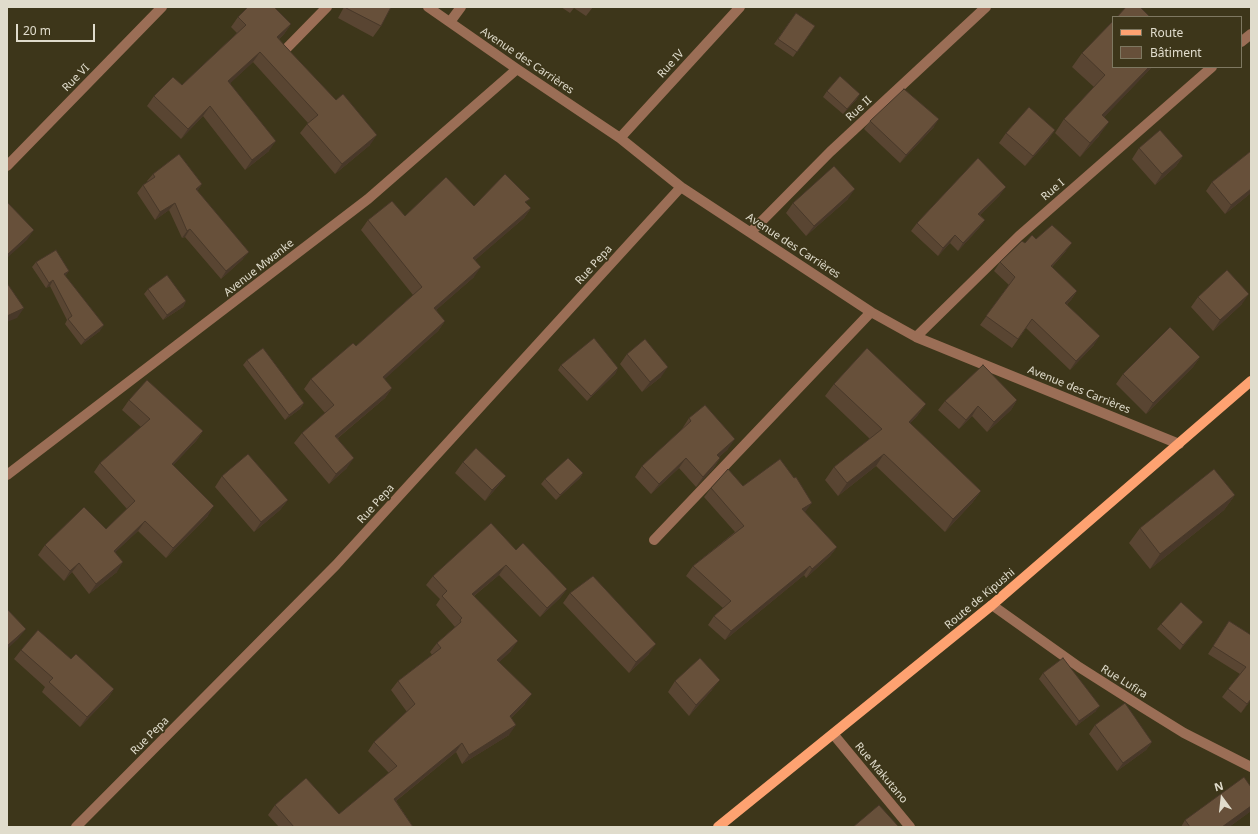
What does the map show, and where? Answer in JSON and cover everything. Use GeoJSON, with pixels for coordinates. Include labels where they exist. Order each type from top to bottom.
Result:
{"type":"FeatureCollection","features":[{"type":"Feature","properties":{"kind":"main road","name":"Route de Kipushi"},"geometry":{"type":"LineString","coordinates":[[718,827],[834,735],[992,605],[1251,381]]}},
{"type":"Feature","properties":{"kind":"street","name":"Rue VI"},"geometry":{"type":"LineString","coordinates":[[7,166],[162,7]]}},
{"type":"Feature","properties":{"kind":"street"},"geometry":{"type":"LineString","coordinates":[[283,52],[326,7]]}},
{"type":"Feature","properties":{"kind":"street","name":"Avenue des Carrières"},"geometry":{"type":"LineString","coordinates":[[428,7],[517,70],[620,138],[682,187],[872,312],[916,337],[1179,444]]}},
{"type":"Feature","properties":{"kind":"street"},"geometry":{"type":"LineString","coordinates":[[450,22],[461,7]]}},
{"type":"Feature","properties":{"kind":"street","name":"Rue IV"},"geometry":{"type":"LineString","coordinates":[[620,138],[740,7]]}},
{"type":"Feature","properties":{"kind":"street","name":"Rue II"},"geometry":{"type":"LineString","coordinates":[[751,232],[830,152],[986,7]]}},
{"type":"Feature","properties":{"kind":"street"},"geometry":{"type":"LineString","coordinates":[[1242,41],[1251,34]]}},
{"type":"Feature","properties":{"kind":"street","name":"Rue I"},"geometry":{"type":"LineString","coordinates":[[916,337],[1019,236],[1211,68]]}},
{"type":"Feature","properties":{"kind":"street","name":"Avenue Mwanke"},"geometry":{"type":"LineString","coordinates":[[7,475],[368,199],[517,70]]}},
{"type":"Feature","properties":{"kind":"street","name":"Rue Pepa"},"geometry":{"type":"LineString","coordinates":[[76,827],[336,565],[682,187]]}},
{"type":"Feature","properties":{"kind":"street"},"geometry":{"type":"LineString","coordinates":[[654,540],[872,312]]}},
{"type":"Feature","properties":{"kind":"street","name":"Rue Lufira"},"geometry":{"type":"LineString","coordinates":[[992,605],[1079,668],[1148,711],[1184,733],[1251,766]]}},
{"type":"Feature","properties":{"kind":"street","name":"Rue Makutano"},"geometry":{"type":"LineString","coordinates":[[834,735],[910,827]]}},
{"type":"Feature","properties":{"kind":"building"},"geometry":{"type":"Polygon","coordinates":[[[248,7],[274,7],[291,24],[277,37],[336,100],[343,94],[377,135],[342,164],[307,124],[318,115],[260,52],[228,81],[276,141],[252,160],[210,106],[188,129],[154,96],[173,77],[182,85],[246,25],[238,17],[248,7]]]}},
{"type":"Feature","properties":{"kind":"building"},"geometry":{"type":"Polygon","coordinates":[[[346,7],[391,7],[381,26],[346,7]]]}},
{"type":"Feature","properties":{"kind":"building"},"geometry":{"type":"Polygon","coordinates":[[[1126,7],[1140,7],[1149,16],[1118,16],[1126,7]]]}},
{"type":"Feature","properties":{"kind":"building"},"geometry":{"type":"Polygon","coordinates":[[[796,13],[815,26],[797,52],[778,39],[796,13]]]}},
{"type":"Feature","properties":{"kind":"building"},"geometry":{"type":"Polygon","coordinates":[[[1112,22],[1112,68],[1148,68],[1102,115],[1109,122],[1090,143],[1064,119],[1105,75],[1082,53],[1112,22]]]}},
{"type":"Feature","properties":{"kind":"building"},"geometry":{"type":"Polygon","coordinates":[[[840,76],[860,94],[847,109],[827,91],[840,76]]]}},
{"type":"Feature","properties":{"kind":"building"},"geometry":{"type":"Polygon","coordinates":[[[904,89],[939,119],[906,155],[870,121],[904,89]]]}},
{"type":"Feature","properties":{"kind":"building"},"geometry":{"type":"Polygon","coordinates":[[[1029,107],[1055,130],[1033,156],[1006,133],[1029,107]]]}},
{"type":"Feature","properties":{"kind":"building"},"geometry":{"type":"Polygon","coordinates":[[[1160,130],[1183,156],[1162,174],[1139,148],[1160,130]]]}},
{"type":"Feature","properties":{"kind":"building"},"geometry":{"type":"Polygon","coordinates":[[[1251,151],[1251,189],[1231,205],[1212,182],[1251,151]]]}},
{"type":"Feature","properties":{"kind":"building"},"geometry":{"type":"Polygon","coordinates":[[[179,154],[202,184],[196,189],[249,252],[226,271],[190,229],[187,231],[175,203],[160,212],[143,185],[155,177],[153,174],[179,154]]]}},
{"type":"Feature","properties":{"kind":"building"},"geometry":{"type":"Polygon","coordinates":[[[978,158],[1006,187],[978,214],[985,220],[963,243],[955,235],[943,248],[917,223],[978,158]]]}},
{"type":"Feature","properties":{"kind":"building"},"geometry":{"type":"Polygon","coordinates":[[[834,166],[855,189],[814,226],[793,203],[834,166]]]}},
{"type":"Feature","properties":{"kind":"building"},"geometry":{"type":"Polygon","coordinates":[[[505,174],[530,199],[525,202],[531,208],[473,258],[481,267],[434,308],[445,321],[383,377],[392,388],[335,436],[354,458],[336,474],[302,433],[334,405],[311,379],[353,343],[356,346],[422,287],[368,220],[392,201],[405,216],[446,177],[474,206],[505,174]]]}},
{"type":"Feature","properties":{"kind":"building"},"geometry":{"type":"Polygon","coordinates":[[[7,202],[34,230],[7,255],[7,202]]]}},
{"type":"Feature","properties":{"kind":"building"},"geometry":{"type":"Polygon","coordinates":[[[1052,225],[1072,243],[1051,266],[1077,291],[1065,303],[1100,336],[1076,361],[1032,319],[1018,339],[986,316],[1015,277],[1000,262],[1022,241],[1025,243],[1032,235],[1036,239],[1052,225]]]}},
{"type":"Feature","properties":{"kind":"building"},"geometry":{"type":"Polygon","coordinates":[[[56,250],[69,271],[64,274],[104,325],[85,340],[68,319],[72,316],[53,280],[49,283],[36,262],[56,250]]]}},
{"type":"Feature","properties":{"kind":"building"},"geometry":{"type":"Polygon","coordinates":[[[1227,270],[1249,294],[1220,320],[1198,297],[1227,270]]]}},
{"type":"Feature","properties":{"kind":"building"},"geometry":{"type":"Polygon","coordinates":[[[167,275],[186,301],[167,315],[148,289],[167,275]]]}},
{"type":"Feature","properties":{"kind":"building"},"geometry":{"type":"Polygon","coordinates":[[[7,283],[24,308],[7,316],[7,283]]]}},
{"type":"Feature","properties":{"kind":"building"},"geometry":{"type":"Polygon","coordinates":[[[1170,327],[1200,357],[1153,403],[1123,374],[1170,327]]]}},
{"type":"Feature","properties":{"kind":"building"},"geometry":{"type":"Polygon","coordinates":[[[594,338],[618,368],[591,396],[561,365],[594,338]]]}},
{"type":"Feature","properties":{"kind":"building"},"geometry":{"type":"Polygon","coordinates":[[[645,339],[668,367],[650,382],[627,354],[645,339]]]}},
{"type":"Feature","properties":{"kind":"building"},"geometry":{"type":"Polygon","coordinates":[[[263,348],[304,403],[289,415],[247,360],[263,348]]]}},
{"type":"Feature","properties":{"kind":"building"},"geometry":{"type":"Polygon","coordinates":[[[867,348],[926,404],[909,422],[981,491],[953,519],[884,454],[847,483],[834,467],[882,429],[834,384],[867,348]]]}},
{"type":"Feature","properties":{"kind":"building"},"geometry":{"type":"Polygon","coordinates":[[[983,365],[1017,400],[994,422],[978,406],[966,420],[945,401],[983,365]]]}},
{"type":"Feature","properties":{"kind":"building"},"geometry":{"type":"Polygon","coordinates":[[[147,380],[203,431],[172,464],[214,506],[173,548],[145,521],[114,551],[123,562],[96,584],[79,563],[70,571],[45,545],[84,507],[106,529],[135,501],[100,463],[150,419],[129,400],[147,380]]]}},
{"type":"Feature","properties":{"kind":"building"},"geometry":{"type":"Polygon","coordinates":[[[705,405],[735,439],[717,455],[720,458],[703,477],[686,458],[659,484],[642,466],[691,421],[689,418],[705,405]]]}},
{"type":"Feature","properties":{"kind":"building"},"geometry":{"type":"Polygon","coordinates":[[[476,448],[506,476],[492,490],[463,462],[476,448]]]}},
{"type":"Feature","properties":{"kind":"building"},"geometry":{"type":"Polygon","coordinates":[[[248,454],[288,500],[261,522],[222,476],[248,454]]]}},
{"type":"Feature","properties":{"kind":"building"},"geometry":{"type":"Polygon","coordinates":[[[568,458],[583,473],[560,495],[545,479],[568,458]]]}},
{"type":"Feature","properties":{"kind":"building"},"geometry":{"type":"Polygon","coordinates":[[[780,459],[794,478],[796,477],[812,503],[802,509],[837,547],[812,569],[810,566],[731,631],[714,616],[731,601],[693,566],[744,526],[711,488],[728,469],[743,486],[780,459]]]}},
{"type":"Feature","properties":{"kind":"building"},"geometry":{"type":"Polygon","coordinates":[[[1214,469],[1235,495],[1160,554],[1140,528],[1214,469]]]}},
{"type":"Feature","properties":{"kind":"building"},"geometry":{"type":"Polygon","coordinates":[[[491,523],[516,550],[523,543],[567,589],[547,608],[506,565],[472,594],[518,641],[497,660],[532,694],[510,716],[516,725],[469,755],[462,743],[394,799],[413,827],[294,827],[275,805],[306,778],[339,814],[397,766],[374,742],[415,704],[398,681],[441,648],[437,643],[461,622],[460,620],[462,618],[442,596],[447,591],[433,576],[491,523]]]}},
{"type":"Feature","properties":{"kind":"building"},"geometry":{"type":"Polygon","coordinates":[[[593,576],[656,644],[636,662],[570,593],[593,576]]]}},
{"type":"Feature","properties":{"kind":"building"},"geometry":{"type":"Polygon","coordinates":[[[1181,602],[1203,622],[1183,645],[1161,624],[1181,602]]]}},
{"type":"Feature","properties":{"kind":"building"},"geometry":{"type":"Polygon","coordinates":[[[7,609],[26,629],[7,646],[7,609]]]}},
{"type":"Feature","properties":{"kind":"building"},"geometry":{"type":"Polygon","coordinates":[[[1229,621],[1251,635],[1251,699],[1247,704],[1228,689],[1246,667],[1213,646],[1229,621]]]}},
{"type":"Feature","properties":{"kind":"building"},"geometry":{"type":"Polygon","coordinates":[[[38,630],[71,659],[76,654],[114,689],[87,717],[49,682],[53,678],[21,650],[38,630]]]}},
{"type":"Feature","properties":{"kind":"building"},"geometry":{"type":"Polygon","coordinates":[[[700,658],[720,680],[696,705],[675,681],[700,658]]]}},
{"type":"Feature","properties":{"kind":"building"},"geometry":{"type":"Polygon","coordinates":[[[1063,658],[1100,706],[1079,721],[1043,673],[1063,658]]]}},
{"type":"Feature","properties":{"kind":"building"},"geometry":{"type":"Polygon","coordinates":[[[1125,703],[1152,742],[1123,763],[1095,725],[1125,703]]]}},
{"type":"Feature","properties":{"kind":"building"},"geometry":{"type":"Polygon","coordinates":[[[1244,777],[1251,787],[1251,806],[1222,827],[1190,827],[1185,820],[1244,777]]]}},
{"type":"Feature","properties":{"kind":"building"},"geometry":{"type":"Polygon","coordinates":[[[879,805],[899,827],[853,827],[879,805]]]}}]}
